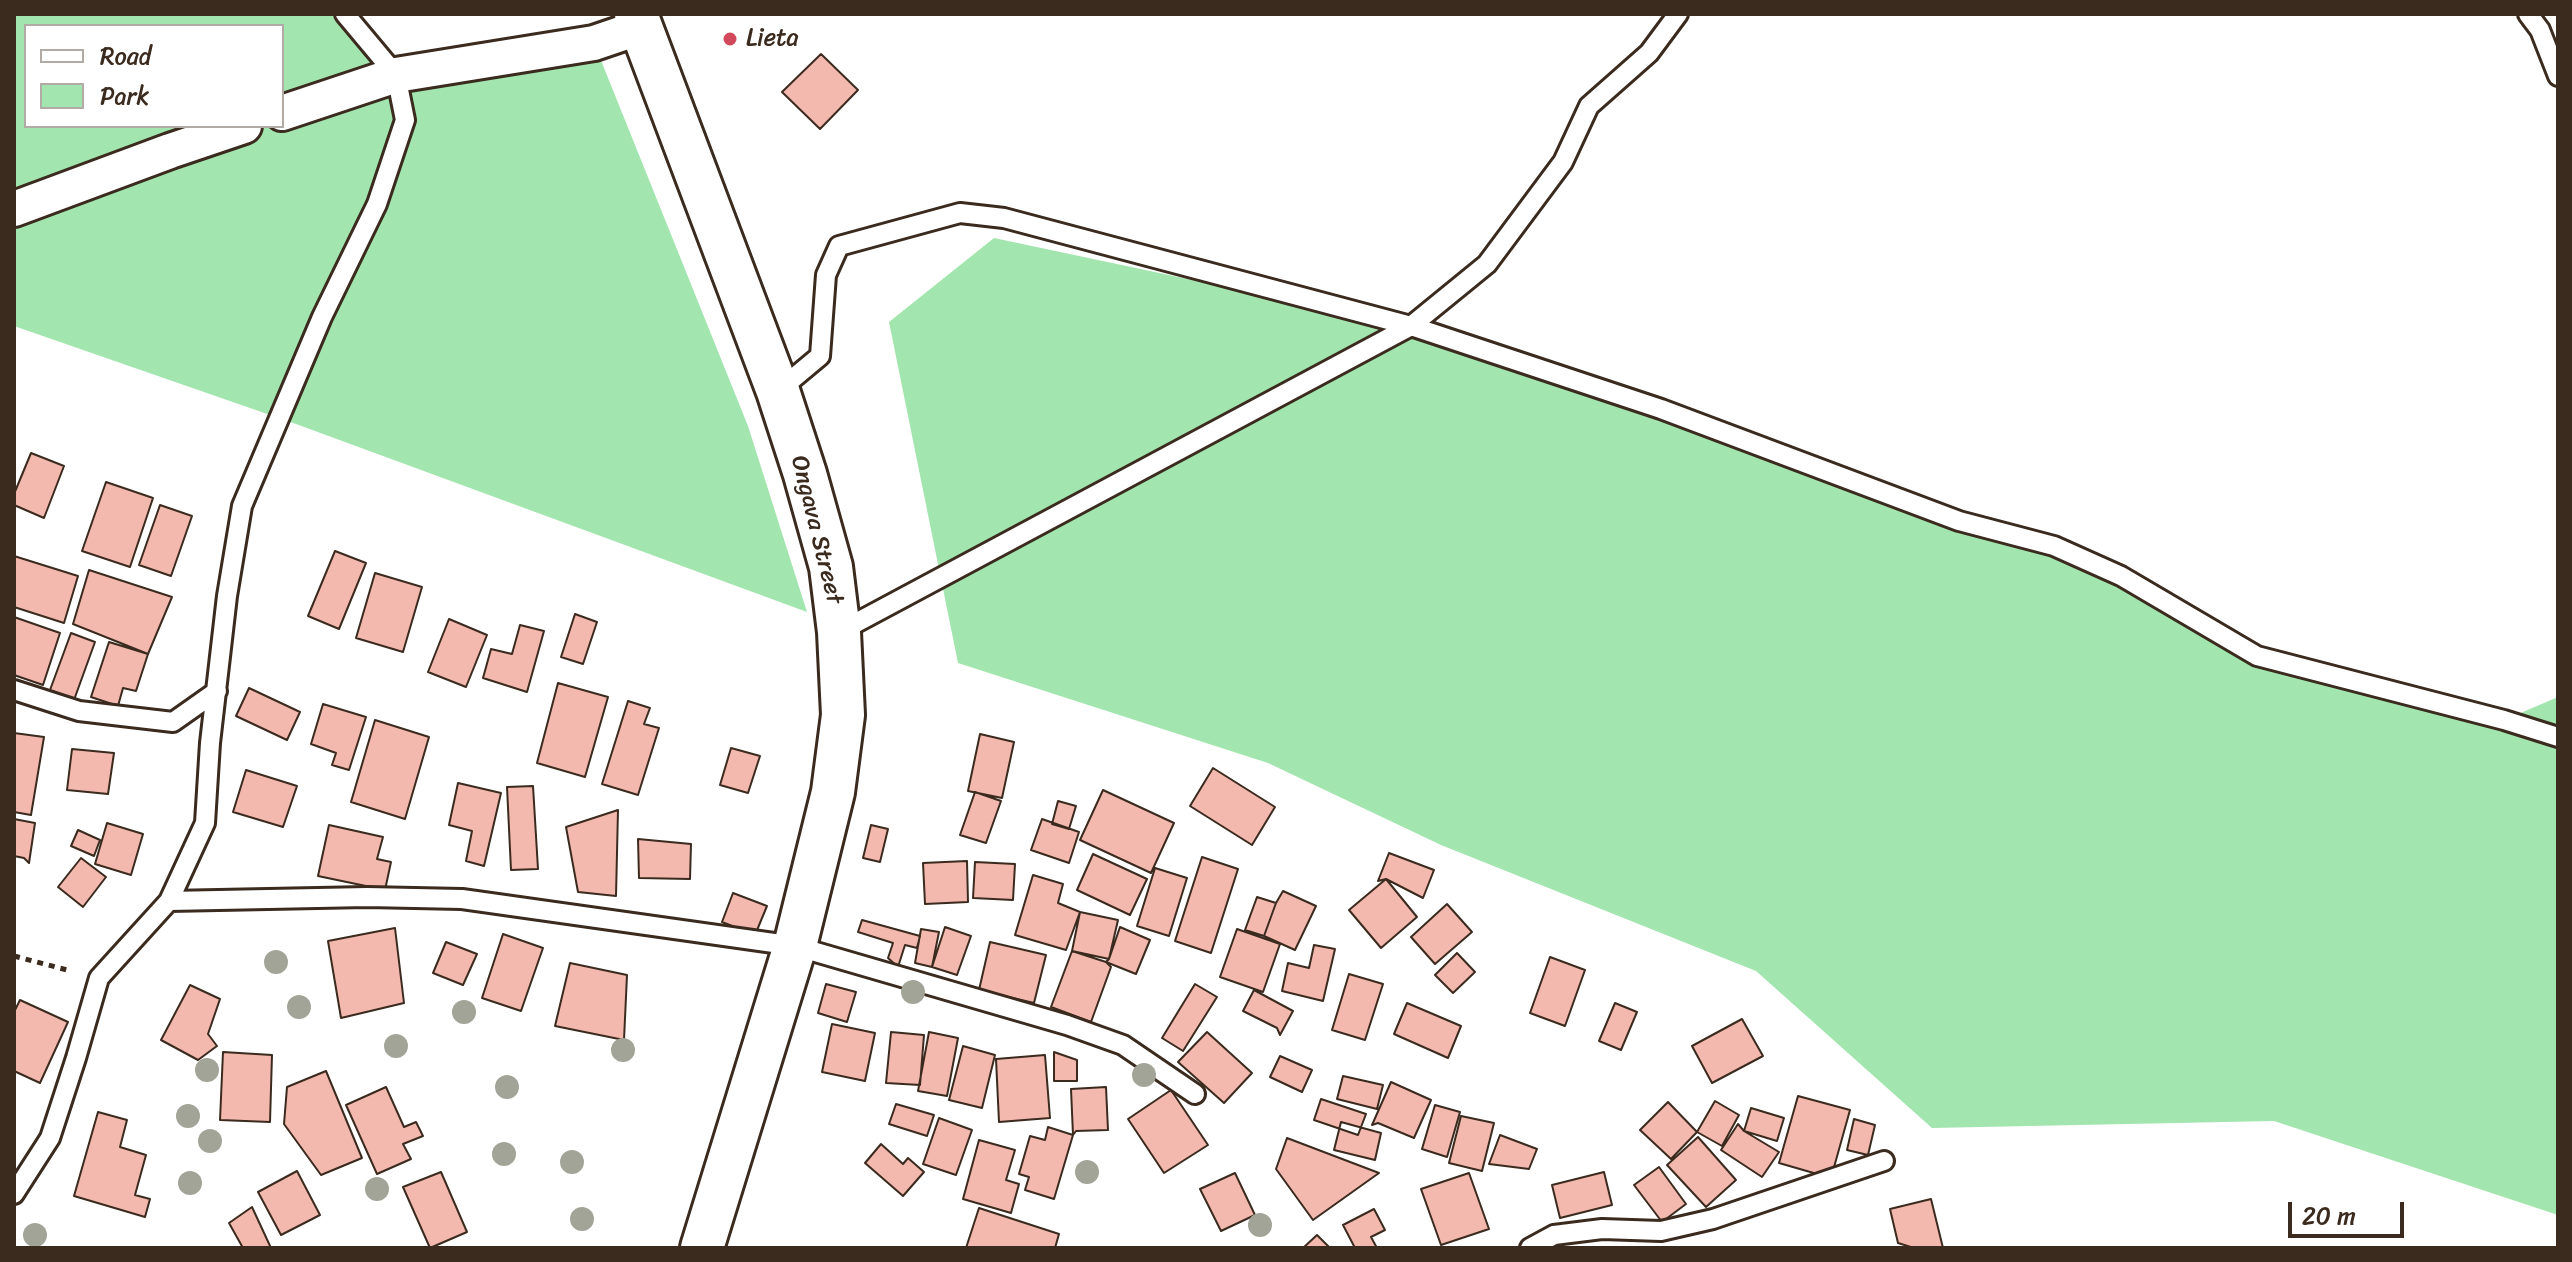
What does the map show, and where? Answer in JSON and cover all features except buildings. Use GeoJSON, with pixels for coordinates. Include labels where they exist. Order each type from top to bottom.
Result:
{"type":"FeatureCollection","features":[{"type":"Feature","properties":{"kind":"street"},"geometry":{"type":"LineString","coordinates":[[284,112],[396,75],[594,43],[638,21]]}},
{"type":"Feature","properties":{"kind":"street","name":"Ongava Street"},"geometry":{"type":"LineString","coordinates":[[638,21],[778,391],[831,567],[839,632],[843,715],[840,754],[823,833],[795,946],[702,1248]]}},
{"type":"Feature","properties":{"kind":"street"},"geometry":{"type":"LineString","coordinates":[[14,209],[238,128]]}},
{"type":"Feature","properties":{"kind":"lane"},"geometry":{"type":"LineString","coordinates":[[14,1194],[50,1138],[99,978],[169,901],[205,823],[227,596],[242,506],[322,317],[377,204],[405,120],[396,75],[345,14]]}},
{"type":"Feature","properties":{"kind":"lane"},"geometry":{"type":"LineString","coordinates":[[839,632],[1411,326],[1487,264],[1563,162],[1589,106],[1649,53],[1678,14]]}},
{"type":"Feature","properties":{"kind":"lane"},"geometry":{"type":"LineString","coordinates":[[2528,14],[2540,30],[2558,76]]}},
{"type":"Feature","properties":{"kind":"lane"},"geometry":{"type":"LineString","coordinates":[[778,391],[820,356],[826,275],[839,246],[960,213],[1004,218],[1411,326],[1661,409],[1959,521],[2054,546],[2121,576],[2257,656],[2558,737]]}},
{"type":"Feature","properties":{"kind":"lane"},"geometry":{"type":"LineString","coordinates":[[14,690],[79,711],[173,722],[217,691]]}},
{"type":"Feature","properties":{"kind":"lane"},"geometry":{"type":"LineString","coordinates":[[169,901],[367,897],[462,899],[795,946],[1067,1025],[1123,1045],[1195,1094]]}},
{"type":"Feature","properties":{"kind":"lane"},"geometry":{"type":"LineString","coordinates":[[1530,1248],[1554,1235],[1602,1229],[1661,1231],[1713,1219],[1884,1161]]}},
{"type":"Feature","properties":{"kind":"path"},"geometry":{"type":"LineString","coordinates":[[14,956],[99,978]]}},
{"type":"Feature","properties":{"kind":"green space"},"geometry":{"type":"Polygon","coordinates":[[[14,14],[345,14],[397,75],[594,43],[748,426],[807,612],[296,424],[14,326],[14,14]]]}},
{"type":"Feature","properties":{"kind":"green space"},"geometry":{"type":"Polygon","coordinates":[[[994,238],[1410,326],[2054,546],[2257,656],[2504,720],[2558,697],[2558,1215],[2274,1121],[1932,1128],[1756,971],[1441,845],[1268,763],[958,663],[889,322],[994,238]]]}},
{"type":"Feature","properties":{"kind":"place","name":"Lieta"},"geometry":{"type":"Point","coordinates":[730,39]}}]}
